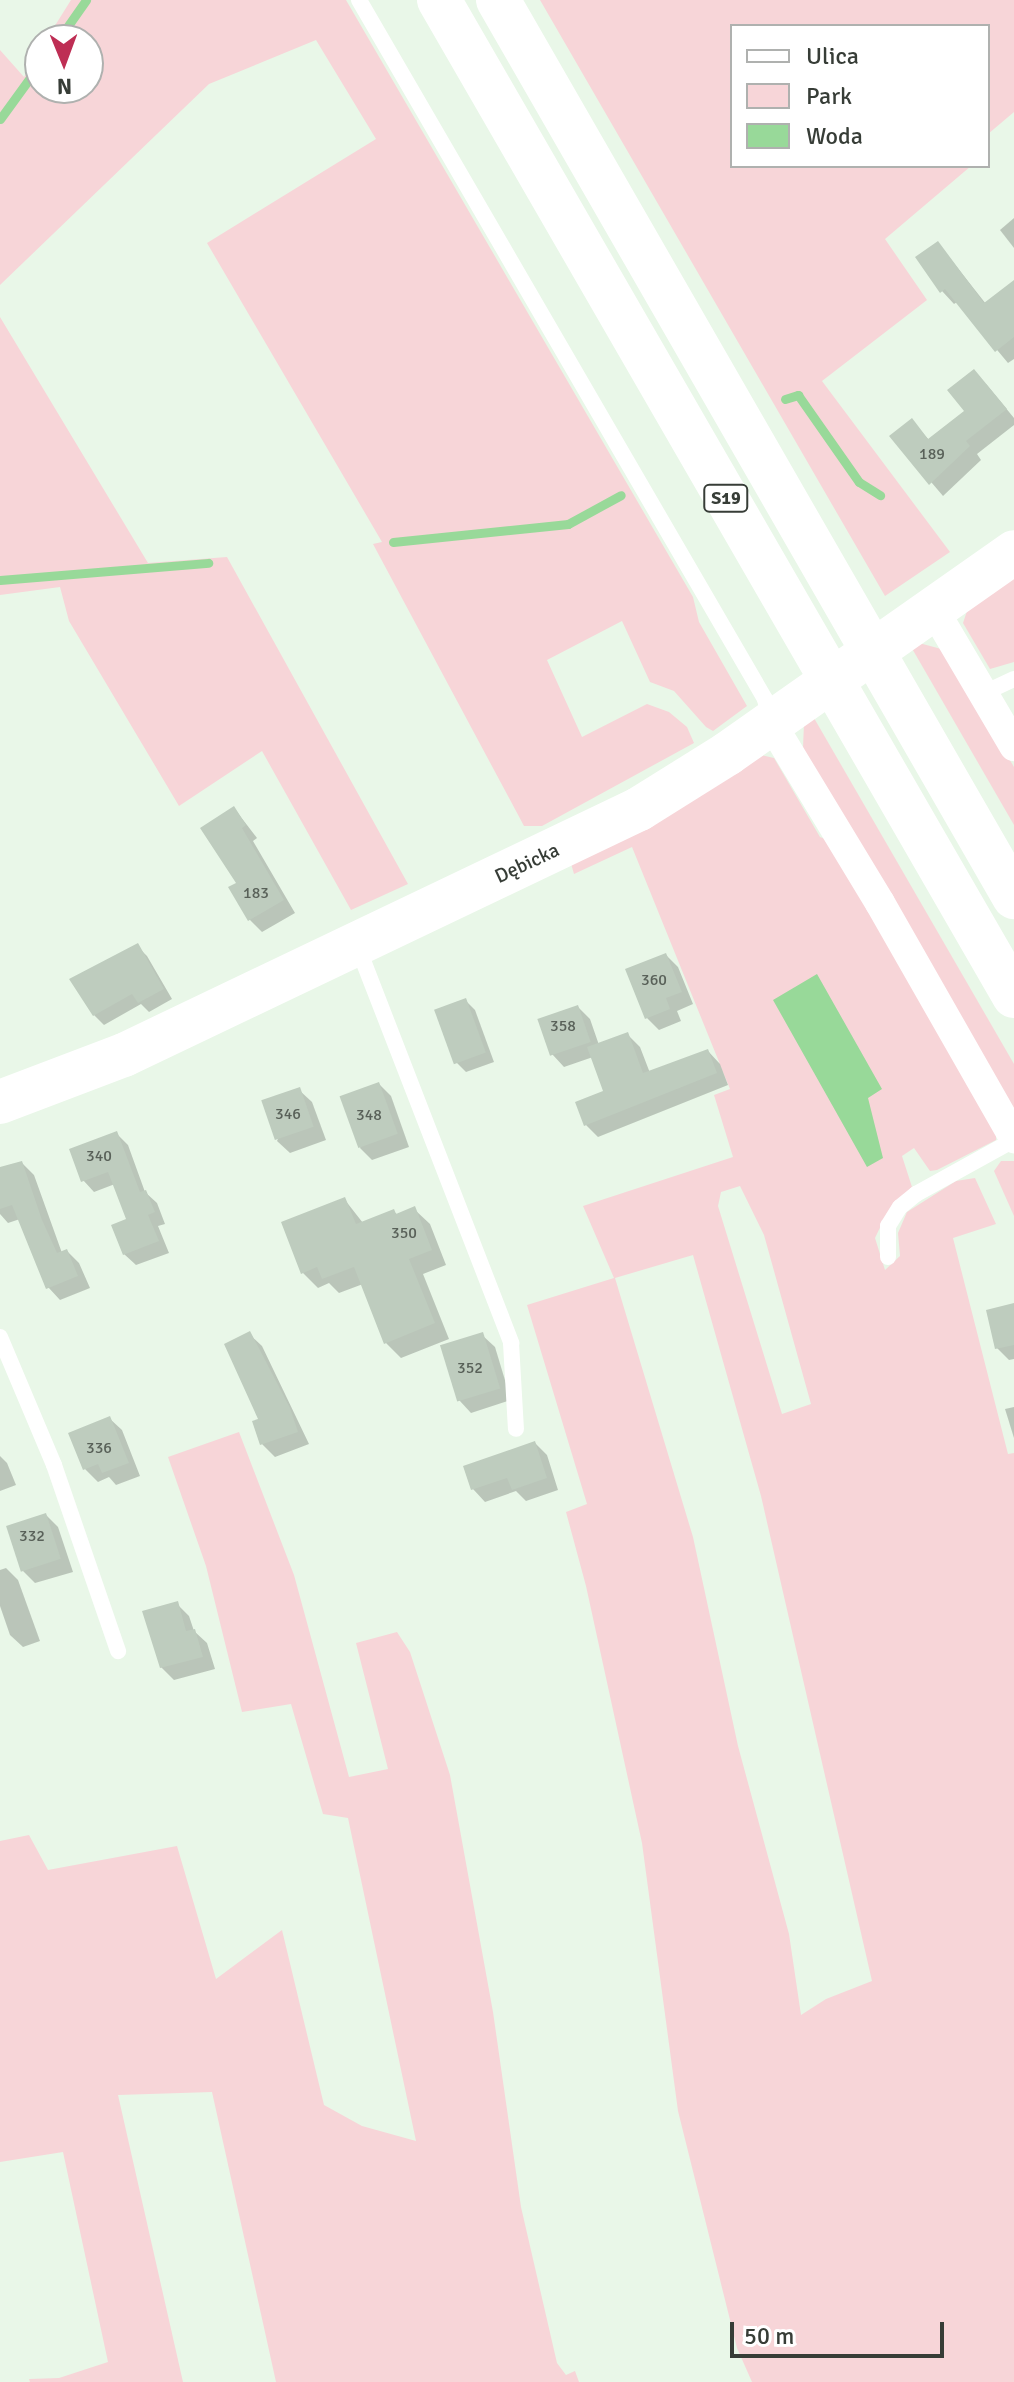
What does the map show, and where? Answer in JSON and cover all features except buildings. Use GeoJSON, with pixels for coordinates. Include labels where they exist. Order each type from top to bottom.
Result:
{"type":"FeatureCollection","features":[{"type":"Feature","properties":{"kind":"main road","name":"S19"},"geometry":{"type":"LineString","coordinates":[[439,0],[1014,996]]}},
{"type":"Feature","properties":{"kind":"main road","name":"S19"},"geometry":{"type":"LineString","coordinates":[[498,0],[1014,897]]}},
{"type":"Feature","properties":{"kind":"main road","name":"Dębicka"},"geometry":{"type":"LineString","coordinates":[[0,1102],[124,1055],[639,809],[771,723],[1014,552]]}},
{"type":"Feature","properties":{"kind":"street"},"geometry":{"type":"LineString","coordinates":[[934,610],[1014,746]]}},
{"type":"Feature","properties":{"kind":"street"},"geometry":{"type":"LineString","coordinates":[[771,723],[880,903],[1014,1139]]}},
{"type":"Feature","properties":{"kind":"lane"},"geometry":{"type":"LineString","coordinates":[[359,0],[765,699],[771,723]]}},
{"type":"Feature","properties":{"kind":"lane"},"geometry":{"type":"LineString","coordinates":[[984,693],[1014,679]]}},
{"type":"Feature","properties":{"kind":"lane"},"geometry":{"type":"LineString","coordinates":[[356,944],[511,1343],[516,1429]]}},
{"type":"Feature","properties":{"kind":"lane"},"geometry":{"type":"LineString","coordinates":[[888,1257],[888,1226],[900,1207],[916,1194],[1014,1139]]}},
{"type":"Feature","properties":{"kind":"lane"},"geometry":{"type":"LineString","coordinates":[[0,1337],[54,1465],[118,1651]]}},
{"type":"Feature","properties":{"kind":"green space"},"geometry":{"type":"Polygon","coordinates":[[[71,0],[346,0],[693,597],[699,622],[747,706],[713,731],[706,727],[674,691],[650,682],[622,621],[547,660],[582,737],[647,704],[669,712],[687,727],[694,743],[542,826],[524,826],[373,544],[382,542],[207,243],[376,139],[316,40],[209,84],[0,285],[0,50],[24,77],[24,104],[104,104],[104,24],[56,24],[71,0]]]}},
{"type":"Feature","properties":{"kind":"green space"},"geometry":{"type":"Polygon","coordinates":[[[540,0],[1014,0],[1014,112],[990,132],[990,24],[730,24],[730,168],[969,168],[885,239],[927,300],[822,381],[950,552],[885,596],[540,0]]]}},
{"type":"Feature","properties":{"kind":"green space"},"geometry":{"type":"Polygon","coordinates":[[[0,317],[148,563],[227,557],[408,884],[351,910],[262,751],[179,806],[69,621],[60,587],[0,595],[0,317]]]}},
{"type":"Feature","properties":{"kind":"green space"},"geometry":{"type":"Polygon","coordinates":[[[1014,573],[1014,662],[990,669],[963,623],[969,605],[1014,573]]]}},
{"type":"Feature","properties":{"kind":"green space"},"geometry":{"type":"Polygon","coordinates":[[[919,643],[945,650],[1014,767],[1014,825],[910,645],[919,643]]]}},
{"type":"Feature","properties":{"kind":"green space"},"geometry":{"type":"Polygon","coordinates":[[[814,718],[1014,1064],[1014,1115],[803,748],[804,723],[814,718]]]}},
{"type":"Feature","properties":{"kind":"green space"},"geometry":{"type":"Polygon","coordinates":[[[756,754],[774,758],[820,837],[833,842],[996,1130],[996,1140],[937,1170],[930,1171],[914,1148],[902,1156],[912,1187],[887,1213],[875,1238],[885,1270],[900,1256],[898,1233],[907,1212],[956,1181],[975,1178],[996,1224],[953,1238],[1008,1454],[1014,1453],[1014,2382],[752,2382],[737,2348],[678,2111],[642,1843],[586,1586],[566,1512],[587,1504],[527,1305],[614,1278],[583,1206],[733,1157],[714,1095],[730,1089],[632,847],[574,874],[570,860],[756,754]],[[740,1186],[721,1192],[718,1206],[782,1414],[811,1404],[764,1235],[740,1186]],[[693,1255],[615,1278],[693,1537],[738,1746],[789,1934],[801,2015],[826,1999],[872,1981],[761,1496],[693,1255]]]}},
{"type":"Feature","properties":{"kind":"green space"},"geometry":{"type":"Polygon","coordinates":[[[1001,1161],[1014,1161],[1014,1216],[994,1171],[1001,1161]]]}},
{"type":"Feature","properties":{"kind":"green space"},"geometry":{"type":"Polygon","coordinates":[[[239,1432],[294,1575],[349,1777],[388,1769],[356,1643],[397,1632],[410,1652],[450,1775],[493,2012],[521,2207],[557,2363],[566,2375],[575,2371],[579,2382],[276,2382],[212,2092],[118,2095],[183,2382],[30,2382],[29,2379],[59,2378],[108,2362],[63,2152],[0,2162],[0,1841],[29,1835],[48,1870],[177,1846],[216,1979],[282,1930],[324,2105],[362,2126],[416,2141],[348,1818],[323,1814],[291,1704],[242,1712],[206,1566],[168,1457],[239,1432]]]}},
{"type":"Feature","properties":{"kind":"water"},"geometry":{"type":"Polygon","coordinates":[[[817,974],[882,1089],[868,1098],[883,1158],[867,1167],[773,1000],[817,974]]]}},
{"type":"Feature","properties":{"kind":"waterway"},"geometry":{"type":"LineString","coordinates":[[69,24],[86,0]]}},
{"type":"Feature","properties":{"kind":"waterway"},"geometry":{"type":"LineString","coordinates":[[0,119],[24,86]]}},
{"type":"Feature","properties":{"kind":"waterway"},"geometry":{"type":"LineString","coordinates":[[785,399],[798,395],[859,482],[880,495]]}},
{"type":"Feature","properties":{"kind":"waterway"},"geometry":{"type":"LineString","coordinates":[[393,542],[568,524],[621,495]]}},
{"type":"Feature","properties":{"kind":"waterway"},"geometry":{"type":"LineString","coordinates":[[0,580],[208,563]]}}]}
